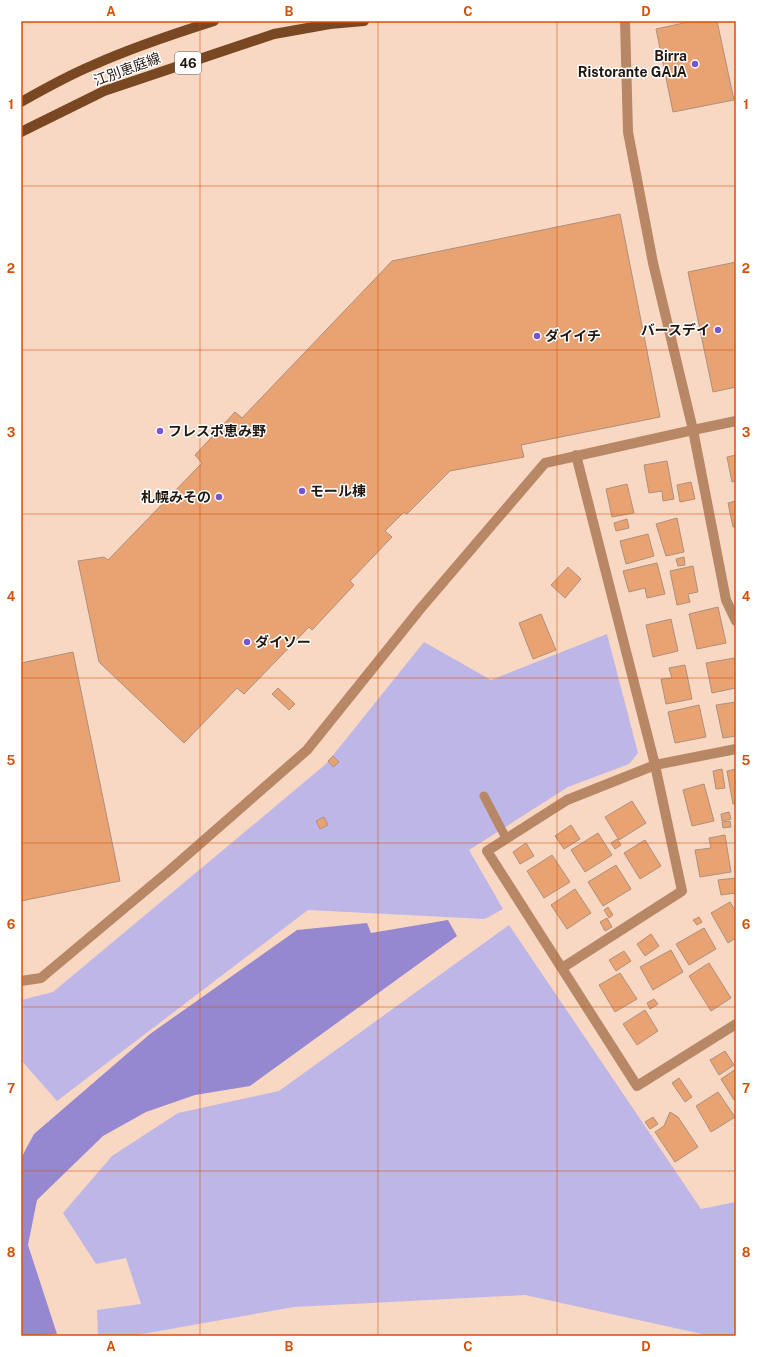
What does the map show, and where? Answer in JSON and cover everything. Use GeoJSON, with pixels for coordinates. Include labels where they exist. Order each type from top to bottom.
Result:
{"type":"FeatureCollection","features":[{"type":"Feature","properties":{"kind":"main road","name":"江別恵庭線"},"geometry":{"type":"LineString","coordinates":[[21,102],[91,66],[168,36],[214,21]]}},
{"type":"Feature","properties":{"kind":"main road","name":"江別恵庭線"},"geometry":{"type":"LineString","coordinates":[[21,132],[104,91],[274,34],[330,24],[364,21]]}},
{"type":"Feature","properties":{"kind":"street"},"geometry":{"type":"LineString","coordinates":[[625,21],[628,132],[653,263],[693,430],[726,600],[736,621]]}},
{"type":"Feature","properties":{"kind":"street"},"geometry":{"type":"LineString","coordinates":[[21,981],[40,978],[170,870],[307,750],[421,608],[545,463],[736,421]]}},
{"type":"Feature","properties":{"kind":"street"},"geometry":{"type":"LineString","coordinates":[[562,968],[682,891],[655,766],[576,455]]}},
{"type":"Feature","properties":{"kind":"street"},"geometry":{"type":"LineString","coordinates":[[736,749],[655,766],[568,800],[487,851],[637,1086],[736,1024]]}},
{"type":"Feature","properties":{"kind":"lane"},"geometry":{"type":"LineString","coordinates":[[484,796],[506,838]]}},
{"type":"Feature","properties":{"kind":"shaded area"},"geometry":{"type":"Polygon","coordinates":[[[607,634],[638,753],[629,764],[568,787],[469,850],[503,909],[485,919],[308,910],[57,1101],[21,1060],[21,1000],[53,992],[326,764],[424,642],[491,680],[607,634]]]}},
{"type":"Feature","properties":{"kind":"shaded area"},"geometry":{"type":"Polygon","coordinates":[[[448,920],[457,936],[250,1086],[195,1095],[146,1112],[103,1136],[37,1200],[28,1245],[57,1334],[21,1336],[21,1158],[34,1134],[150,1034],[297,930],[367,923],[371,933],[448,920]]]}},
{"type":"Feature","properties":{"kind":"shaded area"},"geometry":{"type":"Polygon","coordinates":[[[509,925],[701,1209],[736,1202],[736,1336],[711,1336],[525,1295],[294,1307],[131,1336],[98,1336],[97,1310],[141,1304],[126,1258],[96,1264],[63,1213],[112,1156],[178,1113],[279,1091],[509,925]]]}},
{"type":"Feature","properties":{"kind":"building","name":"Birra Ristorante GAJA"},"geometry":{"type":"Polygon","coordinates":[[[693,21],[717,21],[734,100],[673,112],[656,29],[693,21]]]}},
{"type":"Feature","properties":{"kind":"building","name":"モール棟"},"geometry":{"type":"Polygon","coordinates":[[[620,214],[660,417],[521,445],[524,457],[450,471],[407,514],[404,512],[385,531],[392,537],[350,581],[354,585],[312,630],[309,627],[244,694],[237,688],[184,743],[99,662],[78,561],[104,557],[108,560],[202,463],[195,455],[235,412],[242,418],[392,261],[620,214]]]}},
{"type":"Feature","properties":{"kind":"building","name":"バースデイ"},"geometry":{"type":"Polygon","coordinates":[[[736,262],[736,387],[713,392],[688,272],[736,262]]]}},
{"type":"Feature","properties":{"kind":"building"},"geometry":{"type":"Polygon","coordinates":[[[736,455],[736,481],[732,482],[727,457],[736,455]]]}},
{"type":"Feature","properties":{"kind":"building"},"geometry":{"type":"Polygon","coordinates":[[[667,461],[674,499],[663,501],[662,491],[649,493],[644,465],[667,461]]]}},
{"type":"Feature","properties":{"kind":"building"},"geometry":{"type":"Polygon","coordinates":[[[691,482],[695,499],[680,502],[677,485],[691,482]]]}},
{"type":"Feature","properties":{"kind":"building"},"geometry":{"type":"Polygon","coordinates":[[[627,484],[634,513],[612,517],[606,489],[627,484]]]}},
{"type":"Feature","properties":{"kind":"building"},"geometry":{"type":"Polygon","coordinates":[[[736,501],[736,527],[733,527],[728,503],[736,501]]]}},
{"type":"Feature","properties":{"kind":"building"},"geometry":{"type":"Polygon","coordinates":[[[677,518],[684,552],[666,556],[656,524],[677,518]]]}},
{"type":"Feature","properties":{"kind":"building"},"geometry":{"type":"Polygon","coordinates":[[[627,519],[629,528],[616,531],[614,523],[627,519]]]}},
{"type":"Feature","properties":{"kind":"building"},"geometry":{"type":"Polygon","coordinates":[[[648,534],[654,556],[626,564],[620,541],[648,534]]]}},
{"type":"Feature","properties":{"kind":"building"},"geometry":{"type":"Polygon","coordinates":[[[684,557],[685,565],[678,566],[676,559],[684,557]]]}},
{"type":"Feature","properties":{"kind":"building"},"geometry":{"type":"Polygon","coordinates":[[[657,563],[665,594],[647,598],[645,588],[629,592],[623,571],[657,563]]]}},
{"type":"Feature","properties":{"kind":"building"},"geometry":{"type":"Polygon","coordinates":[[[693,566],[698,592],[688,594],[690,602],[677,605],[670,571],[693,566]]]}},
{"type":"Feature","properties":{"kind":"building"},"geometry":{"type":"Polygon","coordinates":[[[568,567],[581,579],[565,598],[551,585],[568,567]]]}},
{"type":"Feature","properties":{"kind":"building"},"geometry":{"type":"Polygon","coordinates":[[[718,607],[726,643],[697,649],[689,614],[718,607]]]}},
{"type":"Feature","properties":{"kind":"building"},"geometry":{"type":"Polygon","coordinates":[[[541,614],[556,650],[533,659],[519,623],[541,614]]]}},
{"type":"Feature","properties":{"kind":"building"},"geometry":{"type":"Polygon","coordinates":[[[671,619],[678,651],[653,657],[646,625],[671,619]]]}},
{"type":"Feature","properties":{"kind":"building"},"geometry":{"type":"Polygon","coordinates":[[[73,652],[120,881],[21,901],[21,663],[73,652]]]}},
{"type":"Feature","properties":{"kind":"building"},"geometry":{"type":"Polygon","coordinates":[[[734,658],[736,668],[736,688],[712,693],[706,663],[734,658]]]}},
{"type":"Feature","properties":{"kind":"building"},"geometry":{"type":"Polygon","coordinates":[[[685,665],[692,699],[666,704],[661,679],[672,678],[669,668],[685,665]]]}},
{"type":"Feature","properties":{"kind":"building"},"geometry":{"type":"Polygon","coordinates":[[[278,688],[295,704],[289,710],[272,694],[278,688]]]}},
{"type":"Feature","properties":{"kind":"building"},"geometry":{"type":"Polygon","coordinates":[[[736,702],[736,736],[723,738],[716,705],[736,702]]]}},
{"type":"Feature","properties":{"kind":"building"},"geometry":{"type":"Polygon","coordinates":[[[699,705],[706,737],[675,743],[668,712],[699,705]]]}},
{"type":"Feature","properties":{"kind":"building"},"geometry":{"type":"Polygon","coordinates":[[[333,756],[339,762],[333,767],[328,761],[333,756]]]}},
{"type":"Feature","properties":{"kind":"building"},"geometry":{"type":"Polygon","coordinates":[[[722,769],[725,788],[716,789],[713,771],[722,769]]]}},
{"type":"Feature","properties":{"kind":"building"},"geometry":{"type":"Polygon","coordinates":[[[736,769],[736,804],[733,804],[727,771],[736,769]]]}},
{"type":"Feature","properties":{"kind":"building"},"geometry":{"type":"Polygon","coordinates":[[[704,784],[714,821],[692,826],[683,790],[704,784]]]}},
{"type":"Feature","properties":{"kind":"building"},"geometry":{"type":"Polygon","coordinates":[[[632,801],[646,823],[619,840],[605,817],[632,801]]]}},
{"type":"Feature","properties":{"kind":"building"},"geometry":{"type":"Polygon","coordinates":[[[729,812],[731,819],[722,821],[721,814],[729,812]]]}},
{"type":"Feature","properties":{"kind":"building"},"geometry":{"type":"Polygon","coordinates":[[[324,817],[328,825],[320,829],[316,821],[324,817]]]}},
{"type":"Feature","properties":{"kind":"building"},"geometry":{"type":"Polygon","coordinates":[[[730,821],[731,827],[723,828],[722,822],[730,821]]]}},
{"type":"Feature","properties":{"kind":"building"},"geometry":{"type":"Polygon","coordinates":[[[571,825],[580,839],[564,849],[555,836],[571,825]]]}},
{"type":"Feature","properties":{"kind":"building"},"geometry":{"type":"Polygon","coordinates":[[[598,833],[612,855],[585,872],[571,850],[598,833]]]}},
{"type":"Feature","properties":{"kind":"building"},"geometry":{"type":"Polygon","coordinates":[[[725,835],[731,872],[700,877],[695,850],[711,848],[709,838],[725,835]]]}},
{"type":"Feature","properties":{"kind":"building"},"geometry":{"type":"Polygon","coordinates":[[[617,839],[621,845],[615,849],[611,843],[617,839]]]}},
{"type":"Feature","properties":{"kind":"building"},"geometry":{"type":"Polygon","coordinates":[[[645,840],[661,866],[640,879],[624,853],[645,840]]]}},
{"type":"Feature","properties":{"kind":"building"},"geometry":{"type":"Polygon","coordinates":[[[526,843],[534,856],[520,864],[513,852],[526,843]]]}},
{"type":"Feature","properties":{"kind":"building"},"geometry":{"type":"Polygon","coordinates":[[[552,855],[570,882],[544,898],[527,871],[552,855]]]}},
{"type":"Feature","properties":{"kind":"building"},"geometry":{"type":"Polygon","coordinates":[[[616,865],[631,889],[603,906],[588,882],[616,865]]]}},
{"type":"Feature","properties":{"kind":"building"},"geometry":{"type":"Polygon","coordinates":[[[736,878],[736,893],[721,895],[718,880],[736,878]]]}},
{"type":"Feature","properties":{"kind":"building"},"geometry":{"type":"Polygon","coordinates":[[[575,889],[591,913],[567,929],[551,905],[575,889]]]}},
{"type":"Feature","properties":{"kind":"building"},"geometry":{"type":"Polygon","coordinates":[[[730,902],[736,912],[736,938],[728,943],[711,913],[730,902]]]}},
{"type":"Feature","properties":{"kind":"building"},"geometry":{"type":"Polygon","coordinates":[[[608,907],[613,915],[609,918],[604,910],[608,907]]]}},
{"type":"Feature","properties":{"kind":"building"},"geometry":{"type":"Polygon","coordinates":[[[699,917],[702,922],[697,925],[693,920],[699,917]]]}},
{"type":"Feature","properties":{"kind":"building"},"geometry":{"type":"Polygon","coordinates":[[[607,918],[612,927],[605,931],[600,922],[607,918]]]}},
{"type":"Feature","properties":{"kind":"building"},"geometry":{"type":"Polygon","coordinates":[[[704,928],[716,949],[689,965],[676,944],[704,928]]]}},
{"type":"Feature","properties":{"kind":"building"},"geometry":{"type":"Polygon","coordinates":[[[651,934],[659,946],[645,956],[637,944],[651,934]]]}},
{"type":"Feature","properties":{"kind":"building"},"geometry":{"type":"Polygon","coordinates":[[[671,950],[683,972],[653,990],[640,967],[671,950]]]}},
{"type":"Feature","properties":{"kind":"building"},"geometry":{"type":"Polygon","coordinates":[[[624,951],[631,961],[616,971],[609,960],[624,951]]]}},
{"type":"Feature","properties":{"kind":"building"},"geometry":{"type":"Polygon","coordinates":[[[709,963],[731,998],[711,1011],[689,976],[709,963]]]}},
{"type":"Feature","properties":{"kind":"building"},"geometry":{"type":"Polygon","coordinates":[[[620,973],[637,999],[615,1012],[599,985],[620,973]]]}},
{"type":"Feature","properties":{"kind":"building"},"geometry":{"type":"Polygon","coordinates":[[[654,999],[658,1004],[650,1009],[647,1003],[654,999]]]}},
{"type":"Feature","properties":{"kind":"building"},"geometry":{"type":"Polygon","coordinates":[[[645,1010],[658,1031],[637,1045],[623,1024],[645,1010]]]}},
{"type":"Feature","properties":{"kind":"building"},"geometry":{"type":"Polygon","coordinates":[[[725,1051],[734,1065],[719,1075],[710,1060],[725,1051]]]}},
{"type":"Feature","properties":{"kind":"building"},"geometry":{"type":"Polygon","coordinates":[[[736,1069],[736,1099],[734,1100],[721,1079],[736,1069]]]}},
{"type":"Feature","properties":{"kind":"building"},"geometry":{"type":"Polygon","coordinates":[[[679,1078],[692,1097],[685,1102],[672,1083],[679,1078]]]}},
{"type":"Feature","properties":{"kind":"building"},"geometry":{"type":"Polygon","coordinates":[[[718,1092],[735,1117],[711,1132],[696,1106],[718,1092]]]}},
{"type":"Feature","properties":{"kind":"building"},"geometry":{"type":"Polygon","coordinates":[[[670,1112],[678,1117],[698,1147],[675,1162],[655,1132],[664,1126],[670,1112]]]}},
{"type":"Feature","properties":{"kind":"building"},"geometry":{"type":"Polygon","coordinates":[[[653,1117],[658,1124],[650,1129],[645,1122],[653,1117]]]}},
{"type":"Feature","properties":{"kind":"place","name":"Birra Ristorante GAJA"},"geometry":{"type":"Point","coordinates":[695,64]}},
{"type":"Feature","properties":{"kind":"place","name":"バースデイ"},"geometry":{"type":"Point","coordinates":[718,330]}},
{"type":"Feature","properties":{"kind":"place","name":"ダイイチ"},"geometry":{"type":"Point","coordinates":[537,336]}},
{"type":"Feature","properties":{"kind":"place","name":"フレスポ恵み野"},"geometry":{"type":"Point","coordinates":[160,431]}},
{"type":"Feature","properties":{"kind":"place","name":"モール棟"},"geometry":{"type":"Point","coordinates":[302,491]}},
{"type":"Feature","properties":{"kind":"place","name":"札幌みその"},"geometry":{"type":"Point","coordinates":[219,497]}},
{"type":"Feature","properties":{"kind":"place","name":"ダイソー"},"geometry":{"type":"Point","coordinates":[247,642]}}]}
